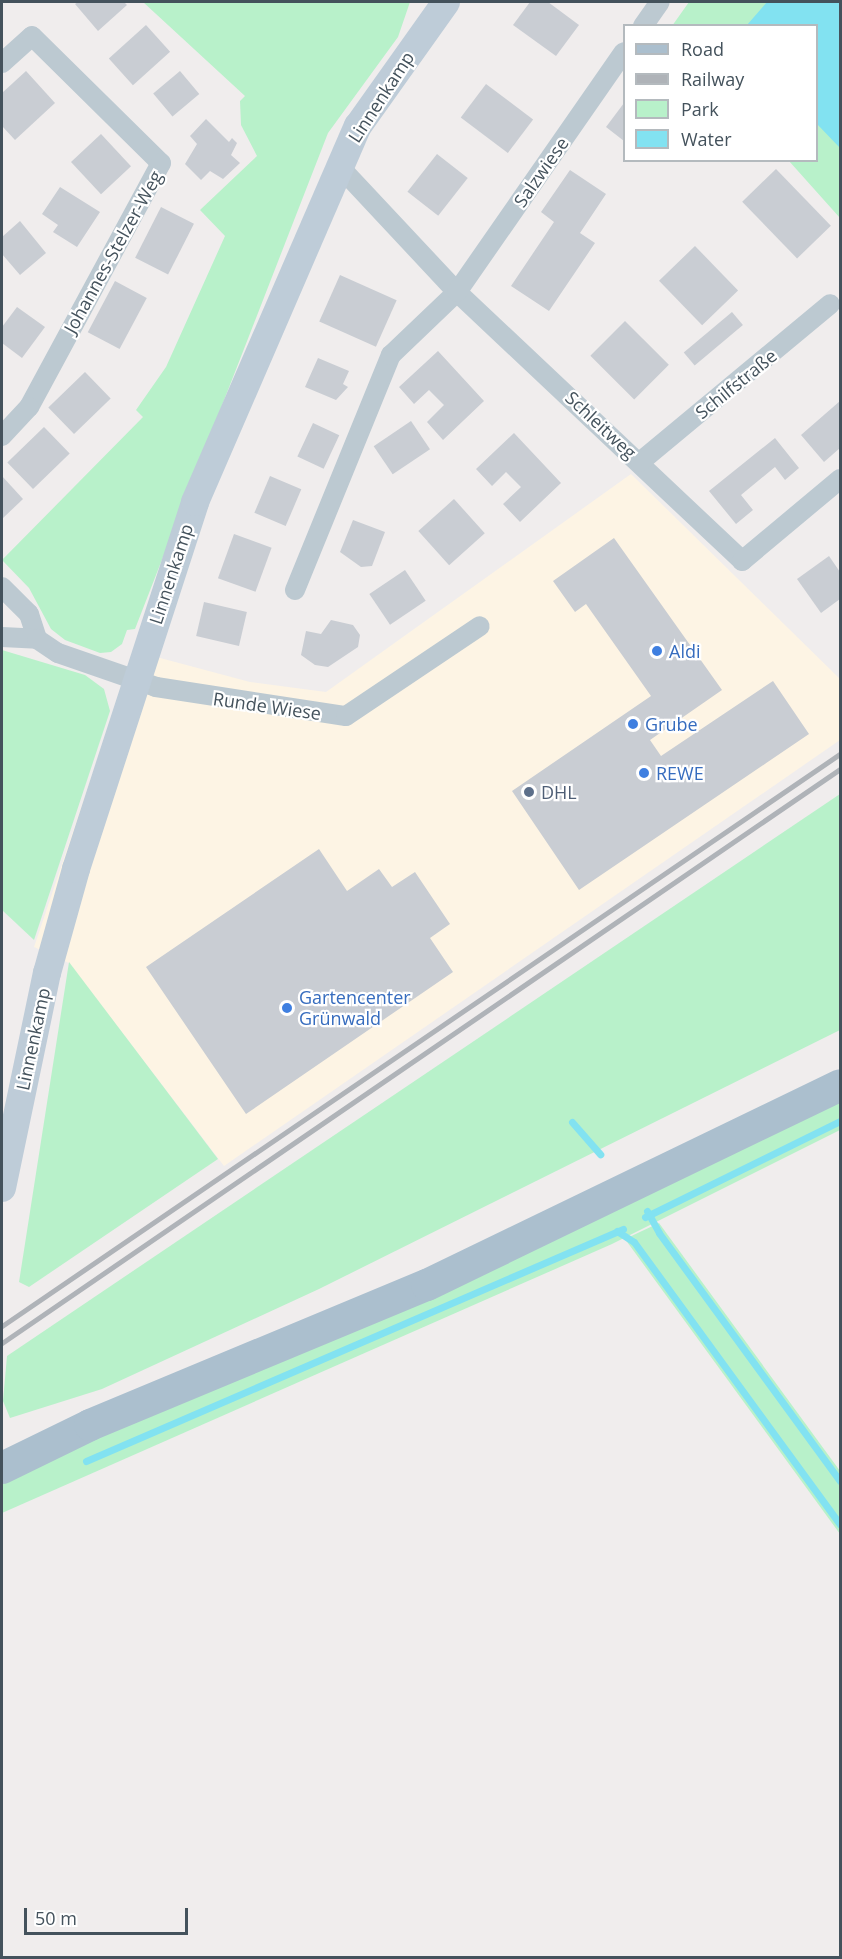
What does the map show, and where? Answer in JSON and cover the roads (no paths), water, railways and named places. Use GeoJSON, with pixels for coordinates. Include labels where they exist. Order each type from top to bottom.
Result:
{"type":"FeatureCollection","features":[{"type":"Feature","properties":{"kind":"main road","name":"Linnenkamp"},"geometry":{"type":"LineString","coordinates":[[2,1188],[47,973],[136,681],[195,502],[339,166],[375,99],[442,3]]}},
{"type":"Feature","properties":{"kind":"main road"},"geometry":{"type":"LineString","coordinates":[[2,1468],[90,1425],[427,1285],[840,1085]]}},
{"type":"Feature","properties":{"kind":"street"},"geometry":{"type":"LineString","coordinates":[[644,24],[660,2]]}},
{"type":"Feature","properties":{"kind":"street","name":"Johannes-Stelzer-Weg"},"geometry":{"type":"LineString","coordinates":[[2,63],[32,36],[161,163],[30,406],[2,436]]}},
{"type":"Feature","properties":{"kind":"street","name":"Salzwiese"},"geometry":{"type":"LineString","coordinates":[[457,292],[623,53]]}},
{"type":"Feature","properties":{"kind":"street","name":"Schleitweg"},"geometry":{"type":"LineString","coordinates":[[339,166],[457,292],[640,462],[742,561],[840,479]]}},
{"type":"Feature","properties":{"kind":"street"},"geometry":{"type":"LineString","coordinates":[[296,590],[392,355],[457,292]]}},
{"type":"Feature","properties":{"kind":"street","name":"Schilfstraße"},"geometry":{"type":"LineString","coordinates":[[640,462],[830,304]]}},
{"type":"Feature","properties":{"kind":"street"},"geometry":{"type":"LineString","coordinates":[[2,587],[29,614],[37,639],[2,637]]}},
{"type":"Feature","properties":{"kind":"street","name":"Runde Wiese"},"geometry":{"type":"LineString","coordinates":[[37,639],[58,653],[136,681],[211,698],[346,716],[480,626]]}},
{"type":"Feature","properties":{"kind":"water"},"geometry":{"type":"Polygon","coordinates":[[[767,2],[840,2],[840,148],[818,125],[818,24],[748,24],[767,2]]]}},
{"type":"Feature","properties":{"kind":"waterway"},"geometry":{"type":"LineString","coordinates":[[645,1217],[840,1121]]}},
{"type":"Feature","properties":{"kind":"waterway"},"geometry":{"type":"LineString","coordinates":[[572,1122],[600,1154]]}},
{"type":"Feature","properties":{"kind":"waterway"},"geometry":{"type":"LineString","coordinates":[[647,1211],[659,1233],[840,1481]]}},
{"type":"Feature","properties":{"kind":"waterway"},"geometry":{"type":"LineString","coordinates":[[86,1461],[623,1229]]}},
{"type":"Feature","properties":{"kind":"waterway"},"geometry":{"type":"LineString","coordinates":[[617,1231],[634,1242],[840,1525]]}},
{"type":"Feature","properties":{"kind":"railway"},"geometry":{"type":"LineString","coordinates":[[2,1326],[840,754]]}},
{"type":"Feature","properties":{"kind":"railway"},"geometry":{"type":"LineString","coordinates":[[2,1343],[840,769]]}},
{"type":"Feature","properties":{"kind":"place","name":"Aldi"},"geometry":{"type":"Point","coordinates":[657,651]}},
{"type":"Feature","properties":{"kind":"place","name":"Grube"},"geometry":{"type":"Point","coordinates":[633,724]}},
{"type":"Feature","properties":{"kind":"place","name":"REWE"},"geometry":{"type":"Point","coordinates":[644,773]}},
{"type":"Feature","properties":{"kind":"place","name":"DHL"},"geometry":{"type":"Point","coordinates":[529,792]}},
{"type":"Feature","properties":{"kind":"place","name":"Gartencenter Grünwald"},"geometry":{"type":"Point","coordinates":[287,1008]}}]}
